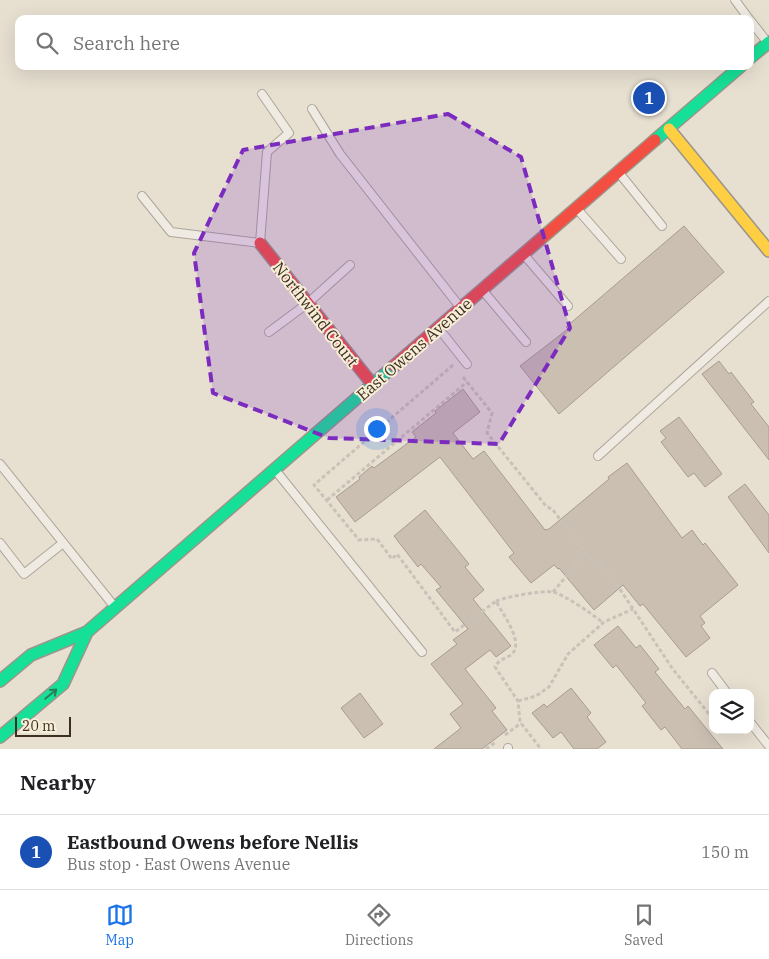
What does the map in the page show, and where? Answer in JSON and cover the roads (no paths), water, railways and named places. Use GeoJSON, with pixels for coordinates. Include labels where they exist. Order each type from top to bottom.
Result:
{"type":"FeatureCollection","features":[{"type":"Feature","properties":{"kind":"main road"},"geometry":{"type":"LineString","coordinates":[[754,55],[768,43]]}},
{"type":"Feature","properties":{"kind":"main road","name":"East Owens Avenue"},"geometry":{"type":"LineString","coordinates":[[0,681],[31,655],[87,632],[736,70]]}},
{"type":"Feature","properties":{"kind":"main road"},"geometry":{"type":"LineString","coordinates":[[669,129],[769,251]]}},
{"type":"Feature","properties":{"kind":"main road","name":"Northwind Court"},"geometry":{"type":"LineString","coordinates":[[260,242],[373,385]]}},
{"type":"Feature","properties":{"kind":"main road","name":"East Owens Avenue"},"geometry":{"type":"LineString","coordinates":[[0,737],[63,684],[87,632]]}},
{"type":"Feature","properties":{"kind":"lane"},"geometry":{"type":"LineString","coordinates":[[734,0],[746,15]]}},
{"type":"Feature","properties":{"kind":"lane"},"geometry":{"type":"LineString","coordinates":[[754,25],[768,43]]}},
{"type":"Feature","properties":{"kind":"lane"},"geometry":{"type":"LineString","coordinates":[[142,196],[171,232],[260,242],[267,152],[290,133],[262,94]]}},
{"type":"Feature","properties":{"kind":"lane"},"geometry":{"type":"LineString","coordinates":[[312,109],[340,154],[461,308]]}},
{"type":"Feature","properties":{"kind":"lane"},"geometry":{"type":"LineString","coordinates":[[618,172],[662,226]]}},
{"type":"Feature","properties":{"kind":"lane"},"geometry":{"type":"LineString","coordinates":[[576,209],[621,259]]}},
{"type":"Feature","properties":{"kind":"lane"},"geometry":{"type":"LineString","coordinates":[[524,254],[568,306]]}},
{"type":"Feature","properties":{"kind":"lane"},"geometry":{"type":"LineString","coordinates":[[269,332],[308,303],[350,264]]}},
{"type":"Feature","properties":{"kind":"lane"},"geometry":{"type":"LineString","coordinates":[[482,290],[526,342]]}},
{"type":"Feature","properties":{"kind":"lane"},"geometry":{"type":"LineString","coordinates":[[598,456],[769,301]]}},
{"type":"Feature","properties":{"kind":"lane"},"geometry":{"type":"LineString","coordinates":[[439,328],[467,364]]}},
{"type":"Feature","properties":{"kind":"lane"},"geometry":{"type":"LineString","coordinates":[[0,464],[115,608]]}},
{"type":"Feature","properties":{"kind":"lane"},"geometry":{"type":"LineString","coordinates":[[275,470],[422,652]]}},
{"type":"Feature","properties":{"kind":"lane"},"geometry":{"type":"LineString","coordinates":[[0,543],[24,574],[63,543]]}},
{"type":"Feature","properties":{"kind":"lane"},"geometry":{"type":"LineString","coordinates":[[712,673],[724,689]]}},
{"type":"Feature","properties":{"kind":"lane"},"geometry":{"type":"LineString","coordinates":[[754,727],[769,746]]}},
{"type":"Feature","properties":{"kind":"place","name":"Eastbound Owens before Nellis"},"geometry":{"type":"Point","coordinates":[649,98]}}]}
